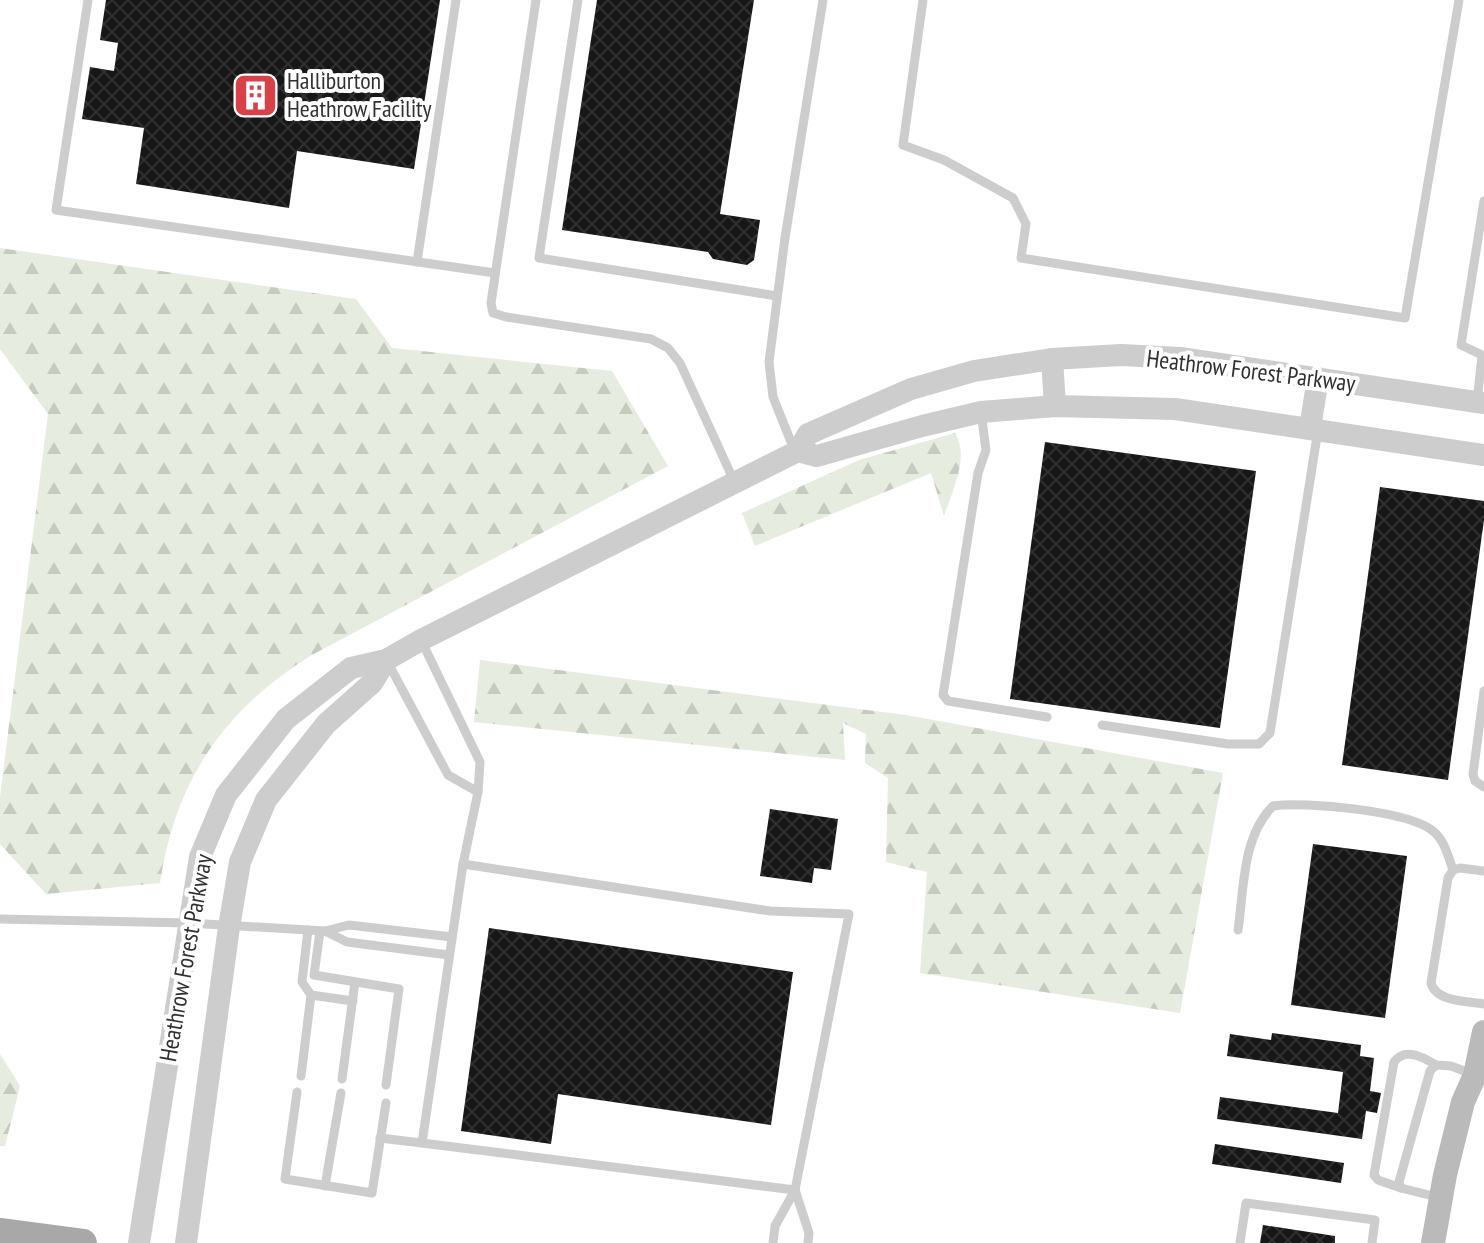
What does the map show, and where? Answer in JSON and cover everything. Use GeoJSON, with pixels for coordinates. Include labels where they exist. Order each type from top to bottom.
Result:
{"type":"FeatureCollection","features":[{"type":"Feature","properties":{"kind":"main road"},"geometry":{"type":"LineString","coordinates":[[1433,1243],[1463,1102],[1479,1076],[1484,1032]]}},
{"type":"Feature","properties":{"kind":"main road"},"geometry":{"type":"LineString","coordinates":[[0,1232],[83,1243]]}},
{"type":"Feature","properties":{"kind":"street","name":"Heathrow Forest Parkway"},"geometry":{"type":"LineString","coordinates":[[139,1243],[200,857],[226,795],[286,719],[351,668],[386,660],[796,452],[808,434],[911,389],[974,371],[1052,359],[1121,355],[1180,358],[1480,403]]}},
{"type":"Feature","properties":{"kind":"street"},"geometry":{"type":"LineString","coordinates":[[1052,359],[1055,406]]}},
{"type":"Feature","properties":{"kind":"street"},"geometry":{"type":"LineString","coordinates":[[1314,429],[1318,378]]}},
{"type":"Feature","properties":{"kind":"street","name":"Heathrow Forest Parkway"},"geometry":{"type":"LineString","coordinates":[[796,452],[817,456],[981,412],[1055,406],[1175,409],[1484,455]]}},
{"type":"Feature","properties":{"kind":"street","name":"Heathrow Forest Parkway"},"geometry":{"type":"LineString","coordinates":[[186,1243],[240,862],[266,800],[326,724],[372,683],[386,660]]}},
{"type":"Feature","properties":{"kind":"lane"},"geometry":{"type":"LineString","coordinates":[[88,0],[56,210],[495,273]]}},
{"type":"Feature","properties":{"kind":"lane"},"geometry":{"type":"LineString","coordinates":[[417,262],[456,0]]}},
{"type":"Feature","properties":{"kind":"lane"},"geometry":{"type":"LineString","coordinates":[[536,0],[495,273],[491,303],[493,313],[651,339],[668,348],[680,363],[735,483]]}},
{"type":"Feature","properties":{"kind":"lane"},"geometry":{"type":"LineString","coordinates":[[578,0],[539,258],[777,296]]}},
{"type":"Feature","properties":{"kind":"lane"},"geometry":{"type":"LineString","coordinates":[[796,452],[776,408],[769,374],[777,296],[823,0]]}},
{"type":"Feature","properties":{"kind":"lane"},"geometry":{"type":"LineString","coordinates":[[923,0],[903,145],[944,160],[1013,198],[1026,224],[1021,258],[1405,318],[1459,0]]}},
{"type":"Feature","properties":{"kind":"lane"},"geometry":{"type":"LineString","coordinates":[[1480,403],[1483,356],[1461,345],[1484,201]]}},
{"type":"Feature","properties":{"kind":"lane"},"geometry":{"type":"LineString","coordinates":[[981,412],[986,450],[978,473],[943,695],[948,701],[1047,717]]}},
{"type":"Feature","properties":{"kind":"lane"},"geometry":{"type":"LineString","coordinates":[[1102,725],[1228,744],[1259,744],[1270,733],[1314,429]]}},
{"type":"Feature","properties":{"kind":"lane"},"geometry":{"type":"LineString","coordinates":[[421,640],[480,762],[478,792],[463,864],[422,1143]]}},
{"type":"Feature","properties":{"kind":"lane"},"geometry":{"type":"LineString","coordinates":[[386,660],[448,775],[478,792]]}},
{"type":"Feature","properties":{"kind":"lane"},"geometry":{"type":"LineString","coordinates":[[1484,691],[1473,774],[1475,781],[1484,787]]}},
{"type":"Feature","properties":{"kind":"lane"},"geometry":{"type":"LineString","coordinates":[[1238,930],[1248,860],[1257,825],[1273,806],[1285,804],[1342,809],[1418,822],[1434,832],[1444,844],[1453,870]]}},
{"type":"Feature","properties":{"kind":"lane"},"geometry":{"type":"LineString","coordinates":[[463,864],[770,911],[849,914],[795,1190],[775,1226],[773,1243]]}},
{"type":"Feature","properties":{"kind":"lane"},"geometry":{"type":"LineString","coordinates":[[1484,871],[1460,868],[1453,870],[1448,878],[1431,983],[1433,991],[1439,996],[1484,1004]]}},
{"type":"Feature","properties":{"kind":"lane"},"geometry":{"type":"LineString","coordinates":[[0,919],[189,923],[323,931],[349,925],[452,937]]}},
{"type":"Feature","properties":{"kind":"lane"},"geometry":{"type":"LineString","coordinates":[[301,1076],[311,995],[302,982],[308,930]]}},
{"type":"Feature","properties":{"kind":"lane"},"geometry":{"type":"LineString","coordinates":[[323,931],[347,942],[449,955]]}},
{"type":"Feature","properties":{"kind":"lane"},"geometry":{"type":"LineString","coordinates":[[323,931],[314,975],[399,989],[386,1085]]}},
{"type":"Feature","properties":{"kind":"lane"},"geometry":{"type":"LineString","coordinates":[[342,1079],[355,982]]}},
{"type":"Feature","properties":{"kind":"lane"},"geometry":{"type":"LineString","coordinates":[[311,995],[353,1001]]}},
{"type":"Feature","properties":{"kind":"lane"},"geometry":{"type":"LineString","coordinates":[[1441,1198],[1401,1188],[1378,1180],[1374,1175],[1394,1062],[1405,1054],[1420,1055],[1436,1065],[1451,1066],[1479,1076]]}},
{"type":"Feature","properties":{"kind":"lane"},"geometry":{"type":"LineString","coordinates":[[1401,1188],[1399,1182],[1430,1071],[1436,1065]]}},
{"type":"Feature","properties":{"kind":"lane"},"geometry":{"type":"LineString","coordinates":[[297,1092],[285,1179],[372,1193],[386,1103]]}},
{"type":"Feature","properties":{"kind":"lane"},"geometry":{"type":"LineString","coordinates":[[325,1186],[341,1093]]}},
{"type":"Feature","properties":{"kind":"lane"},"geometry":{"type":"LineString","coordinates":[[380,1138],[795,1190]]}},
{"type":"Feature","properties":{"kind":"lane"},"geometry":{"type":"LineString","coordinates":[[795,1190],[809,1233],[808,1243]]}},
{"type":"Feature","properties":{"kind":"lane"},"geometry":{"type":"LineString","coordinates":[[1240,1243],[1246,1203],[1375,1220],[1372,1243]]}},
{"type":"Feature","properties":{"kind":"green space"},"geometry":{"type":"Polygon","coordinates":[[[0,248],[356,299],[392,348],[612,371],[668,466],[310,656],[279,677],[228,725],[191,781],[167,846],[160,883],[46,894],[0,844],[0,797],[48,414],[0,349],[0,248]]]}},
{"type":"Feature","properties":{"kind":"green space"},"geometry":{"type":"Polygon","coordinates":[[[955,433],[961,453],[960,463],[944,516],[931,473],[755,546],[742,513],[859,460],[955,433]]]}},
{"type":"Feature","properties":{"kind":"green space"},"geometry":{"type":"Polygon","coordinates":[[[480,660],[906,715],[1223,773],[1180,1013],[920,973],[927,872],[886,862],[888,778],[865,763],[866,734],[843,723],[845,760],[474,722],[480,660]]]}},
{"type":"Feature","properties":{"kind":"green space"},"geometry":{"type":"Polygon","coordinates":[[[0,1054],[20,1086],[5,1146],[0,1146],[0,1054]]]}},
{"type":"Feature","properties":{"kind":"building","name":"Halliburton Heathrow Facility"},"geometry":{"type":"Polygon","coordinates":[[[106,0],[440,0],[414,169],[297,151],[289,208],[136,184],[144,128],[82,119],[90,67],[114,71],[118,43],[100,40],[106,0]]]}},
{"type":"Feature","properties":{"kind":"building"},"geometry":{"type":"Polygon","coordinates":[[[597,0],[754,0],[720,214],[760,220],[754,260],[747,265],[713,259],[708,252],[562,230],[597,0]]]}},
{"type":"Feature","properties":{"kind":"building"},"geometry":{"type":"Polygon","coordinates":[[[1045,442],[1256,471],[1220,728],[1010,699],[1045,442]]]}},
{"type":"Feature","properties":{"kind":"building"},"geometry":{"type":"Polygon","coordinates":[[[1380,487],[1484,501],[1484,520],[1448,780],[1342,765],[1380,487]]]}},
{"type":"Feature","properties":{"kind":"building"},"geometry":{"type":"Polygon","coordinates":[[[770,809],[838,819],[831,870],[814,868],[812,883],[760,876],[770,809]]]}},
{"type":"Feature","properties":{"kind":"building"},"geometry":{"type":"Polygon","coordinates":[[[1313,844],[1407,856],[1385,1018],[1291,1005],[1313,844]]]}},
{"type":"Feature","properties":{"kind":"building"},"geometry":{"type":"Polygon","coordinates":[[[489,928],[793,972],[771,1125],[558,1094],[551,1144],[461,1131],[489,928]]]}},
{"type":"Feature","properties":{"kind":"building"},"geometry":{"type":"Polygon","coordinates":[[[1272,1033],[1361,1045],[1360,1056],[1374,1058],[1370,1091],[1381,1093],[1377,1113],[1366,1111],[1362,1139],[1217,1119],[1220,1097],[1338,1113],[1343,1072],[1227,1056],[1230,1034],[1271,1040],[1272,1033]]]}},
{"type":"Feature","properties":{"kind":"building"},"geometry":{"type":"Polygon","coordinates":[[[1215,1144],[1344,1163],[1341,1183],[1212,1164],[1215,1144]]]}},
{"type":"Feature","properties":{"kind":"building"},"geometry":{"type":"Polygon","coordinates":[[[1263,1225],[1335,1236],[1335,1243],[1260,1243],[1263,1225]]]}},
{"type":"Feature","properties":{"kind":"place","name":"Halliburton Heathrow Facility"},"geometry":{"type":"Point","coordinates":[256,95]}}]}
